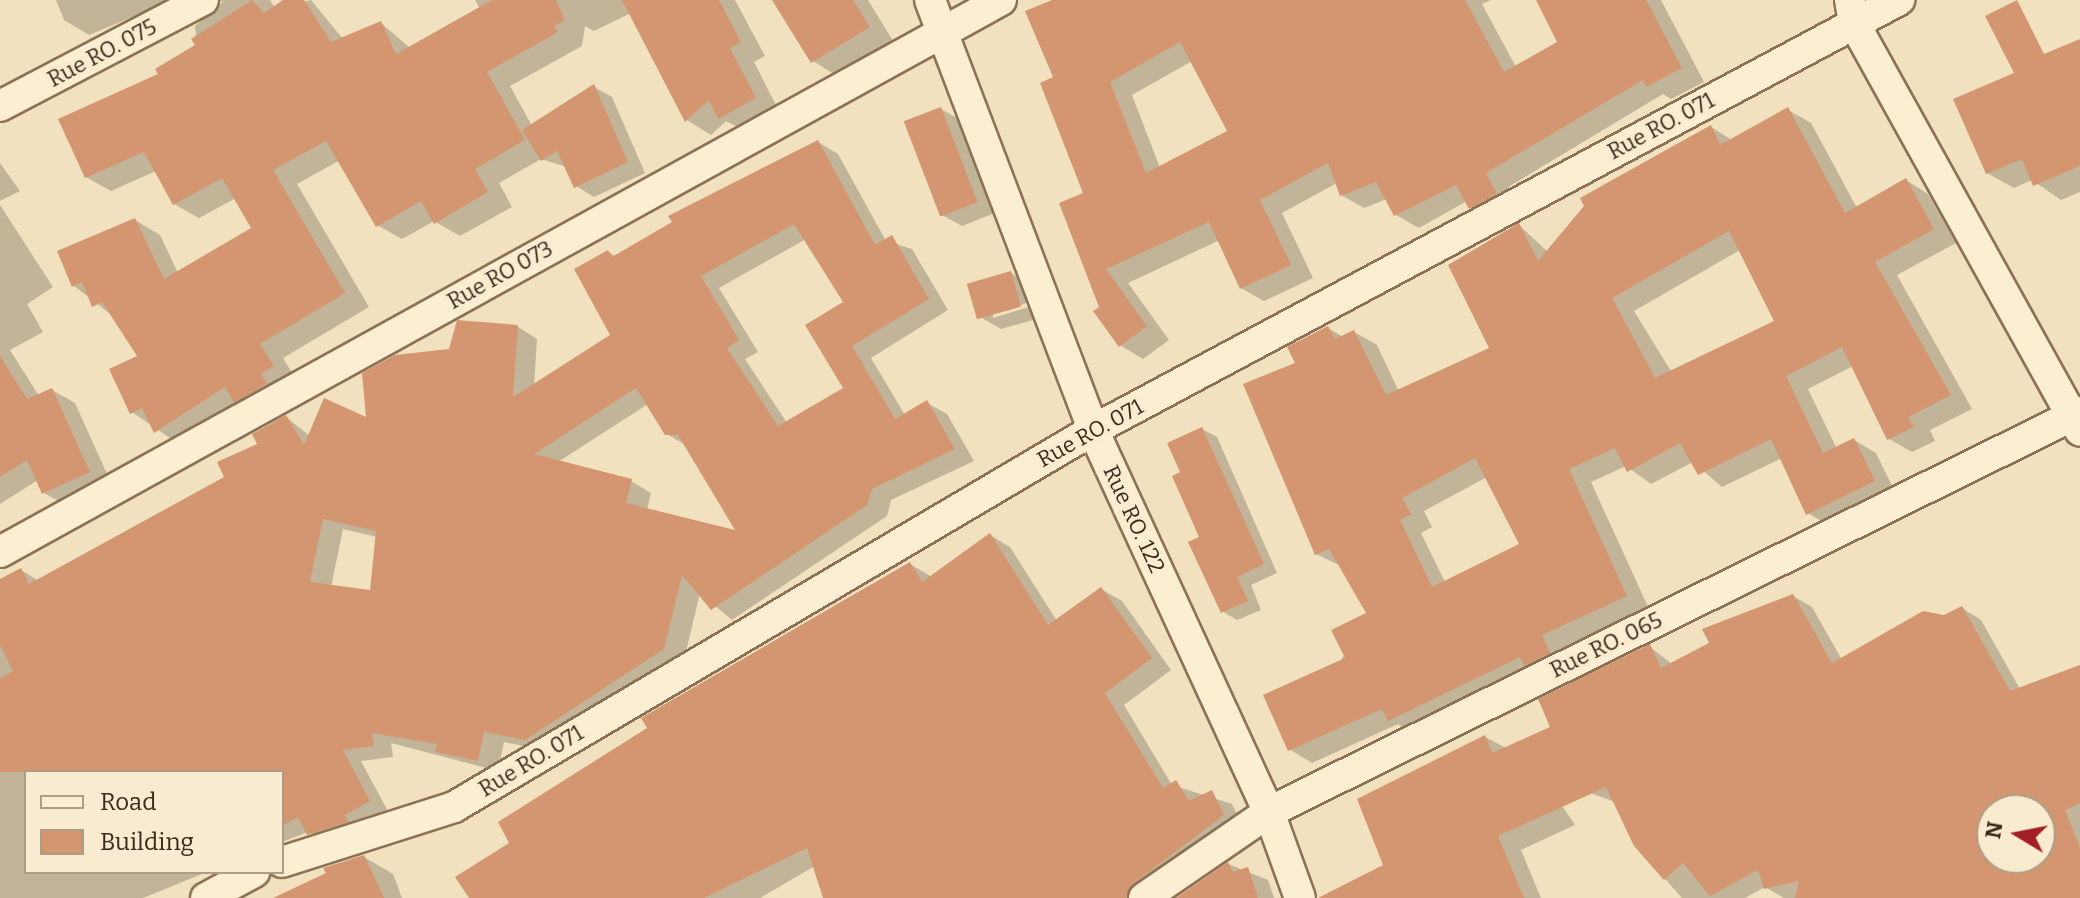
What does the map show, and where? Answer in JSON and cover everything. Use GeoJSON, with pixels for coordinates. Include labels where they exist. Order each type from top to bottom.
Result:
{"type":"FeatureCollection","features":[{"type":"Feature","properties":{"kind":"street","name":"Rue RO. 075"},"geometry":{"type":"LineString","coordinates":[[0,106],[203,0]]}},
{"type":"Feature","properties":{"kind":"street","name":"Rue RO. 122"},"geometry":{"type":"LineString","coordinates":[[930,0],[1093,430],[1269,812],[1300,898]]}},
{"type":"Feature","properties":{"kind":"street","name":"Rue RO 073"},"geometry":{"type":"LineString","coordinates":[[0,552],[940,30],[1001,0]]}},
{"type":"Feature","properties":{"kind":"street","name":"Rue RO. 071"},"geometry":{"type":"LineString","coordinates":[[284,861],[454,807],[1093,430],[1852,11],[1899,0]]}},
{"type":"Feature","properties":{"kind":"street"},"geometry":{"type":"LineString","coordinates":[[1852,11],[2078,419]]}},
{"type":"Feature","properties":{"kind":"street","name":"Rue RO. 065"},"geometry":{"type":"LineString","coordinates":[[1144,898],[1269,812],[2078,419]]}},
{"type":"Feature","properties":{"kind":"street"},"geometry":{"type":"LineString","coordinates":[[206,898],[250,874]]}},
{"type":"Feature","properties":{"kind":"building"},"geometry":{"type":"Polygon","coordinates":[[[252,0],[264,13],[283,0],[304,0],[331,42],[381,21],[396,54],[492,0],[556,0],[565,20],[554,26],[558,32],[487,72],[525,140],[475,169],[488,192],[434,224],[421,201],[376,227],[326,141],[273,170],[345,293],[260,344],[274,366],[261,374],[267,384],[234,403],[225,387],[154,433],[142,408],[130,414],[109,369],[137,356],[102,302],[92,307],[82,282],[72,287],[57,251],[135,218],[164,279],[251,228],[222,178],[173,205],[144,152],[85,178],[58,119],[158,74],[155,69],[195,45],[191,39],[252,0]]]}},
{"type":"Feature","properties":{"kind":"building"},"geometry":{"type":"Polygon","coordinates":[[[622,0],[719,0],[741,42],[730,48],[756,98],[718,119],[709,100],[685,122],[622,0]]]}},
{"type":"Feature","properties":{"kind":"building"},"geometry":{"type":"Polygon","coordinates":[[[772,0],[853,0],[870,27],[811,63],[772,0]]]}},
{"type":"Feature","properties":{"kind":"building"},"geometry":{"type":"Polygon","coordinates":[[[1052,0],[1465,0],[1504,72],[1557,42],[1536,0],[1646,0],[1682,68],[1646,87],[1643,80],[1486,173],[1497,194],[1469,209],[1456,185],[1394,216],[1376,182],[1340,196],[1328,163],[1260,200],[1291,265],[1240,289],[1209,222],[1106,269],[1147,326],[1119,347],[1093,311],[1099,307],[1059,203],[1083,193],[1040,83],[1053,77],[1025,11],[1052,0]],[[1180,42],[1110,82],[1146,173],[1227,131],[1180,42]]]}},
{"type":"Feature","properties":{"kind":"building"},"geometry":{"type":"Polygon","coordinates":[[[2017,0],[2044,54],[2080,39],[2080,166],[2033,186],[2022,159],[1986,174],[1953,99],[2014,73],[1985,16],[2017,0]]]}},
{"type":"Feature","properties":{"kind":"building"},"geometry":{"type":"Polygon","coordinates":[[[594,84],[628,162],[574,188],[557,151],[541,161],[522,130],[594,84]]]}},
{"type":"Feature","properties":{"kind":"building"},"geometry":{"type":"Polygon","coordinates":[[[941,107],[978,202],[940,217],[904,121],[941,107]]]}},
{"type":"Feature","properties":{"kind":"building"},"geometry":{"type":"Polygon","coordinates":[[[1788,107],[1845,213],[1906,178],[1934,229],[1875,262],[1951,395],[1908,417],[1914,427],[1887,440],[1842,347],[1786,376],[1823,453],[1854,438],[1875,481],[1806,515],[1771,439],[1698,475],[1680,443],[1627,472],[1615,448],[1569,469],[1627,596],[1542,635],[1550,653],[1524,666],[1520,657],[1388,721],[1382,709],[1288,751],[1263,695],[1345,658],[1331,630],[1366,613],[1329,549],[1315,555],[1243,384],[1295,363],[1287,347],[1328,326],[1335,339],[1354,330],[1386,395],[1489,348],[1448,265],[1519,223],[1538,261],[1584,206],[1580,198],[1711,125],[1720,145],[1788,107]],[[1729,231],[1612,298],[1655,378],[1774,321],[1729,231]],[[1475,458],[1402,498],[1411,514],[1400,520],[1432,587],[1519,544],[1475,458]]]}},
{"type":"Feature","properties":{"kind":"building"},"geometry":{"type":"Polygon","coordinates":[[[818,140],[875,245],[892,235],[929,299],[852,346],[895,419],[927,400],[955,449],[872,489],[867,505],[711,610],[682,575],[664,649],[525,740],[484,732],[478,761],[435,752],[437,744],[372,733],[374,746],[343,750],[370,801],[345,815],[348,822],[307,835],[298,817],[284,825],[284,770],[0,772],[0,678],[13,671],[0,645],[0,579],[21,568],[29,584],[224,477],[217,462],[257,444],[252,434],[286,415],[304,445],[324,398],[366,417],[362,373],[395,355],[449,349],[457,320],[518,325],[513,397],[610,335],[574,269],[608,250],[612,257],[672,222],[668,216],[818,140]],[[794,224],[701,276],[739,340],[727,348],[778,426],[843,388],[805,325],[843,302],[794,224]],[[636,388],[534,454],[632,479],[626,503],[735,530],[678,435],[665,435],[636,388]],[[323,519],[310,582],[370,590],[376,531],[323,519]]]}},
{"type":"Feature","properties":{"kind":"building"},"geometry":{"type":"Polygon","coordinates":[[[1011,271],[1021,307],[977,319],[967,284],[1011,271]]]}},
{"type":"Feature","properties":{"kind":"building"},"geometry":{"type":"Polygon","coordinates":[[[0,356],[27,399],[52,388],[90,472],[42,494],[27,460],[0,477],[0,356]]]}},
{"type":"Feature","properties":{"kind":"building"},"geometry":{"type":"Polygon","coordinates":[[[1202,427],[1264,564],[1237,577],[1248,601],[1221,613],[1188,542],[1199,537],[1172,476],[1180,472],[1167,443],[1202,427]]]}},
{"type":"Feature","properties":{"kind":"building"},"geometry":{"type":"Polygon","coordinates":[[[990,533],[1048,625],[1101,587],[1152,658],[1105,693],[1163,788],[1176,780],[1189,801],[1212,790],[1224,815],[1134,883],[1126,898],[823,898],[807,848],[704,898],[469,898],[455,877],[509,843],[498,822],[647,728],[641,718],[910,562],[922,582],[990,533]]]}},
{"type":"Feature","properties":{"kind":"building"},"geometry":{"type":"Polygon","coordinates":[[[1793,594],[1832,663],[1923,611],[1944,615],[1962,606],[2010,691],[2080,665],[2080,803],[2065,810],[2080,848],[2080,898],[1795,898],[1799,881],[1764,889],[1758,870],[1710,896],[1683,863],[1664,880],[1634,846],[1606,787],[1498,836],[1524,898],[1318,898],[1383,865],[1357,799],[1485,735],[1492,753],[1550,727],[1538,699],[1650,644],[1661,668],[1709,643],[1702,629],[1793,594]]]}},
{"type":"Feature","properties":{"kind":"building"},"geometry":{"type":"Polygon","coordinates":[[[364,855],[384,898],[273,898],[326,873],[323,868],[364,855]]]}},
{"type":"Feature","properties":{"kind":"building"},"geometry":{"type":"Polygon","coordinates":[[[1228,862],[1233,872],[1248,867],[1258,898],[1176,898],[1228,862]]]}}]}
